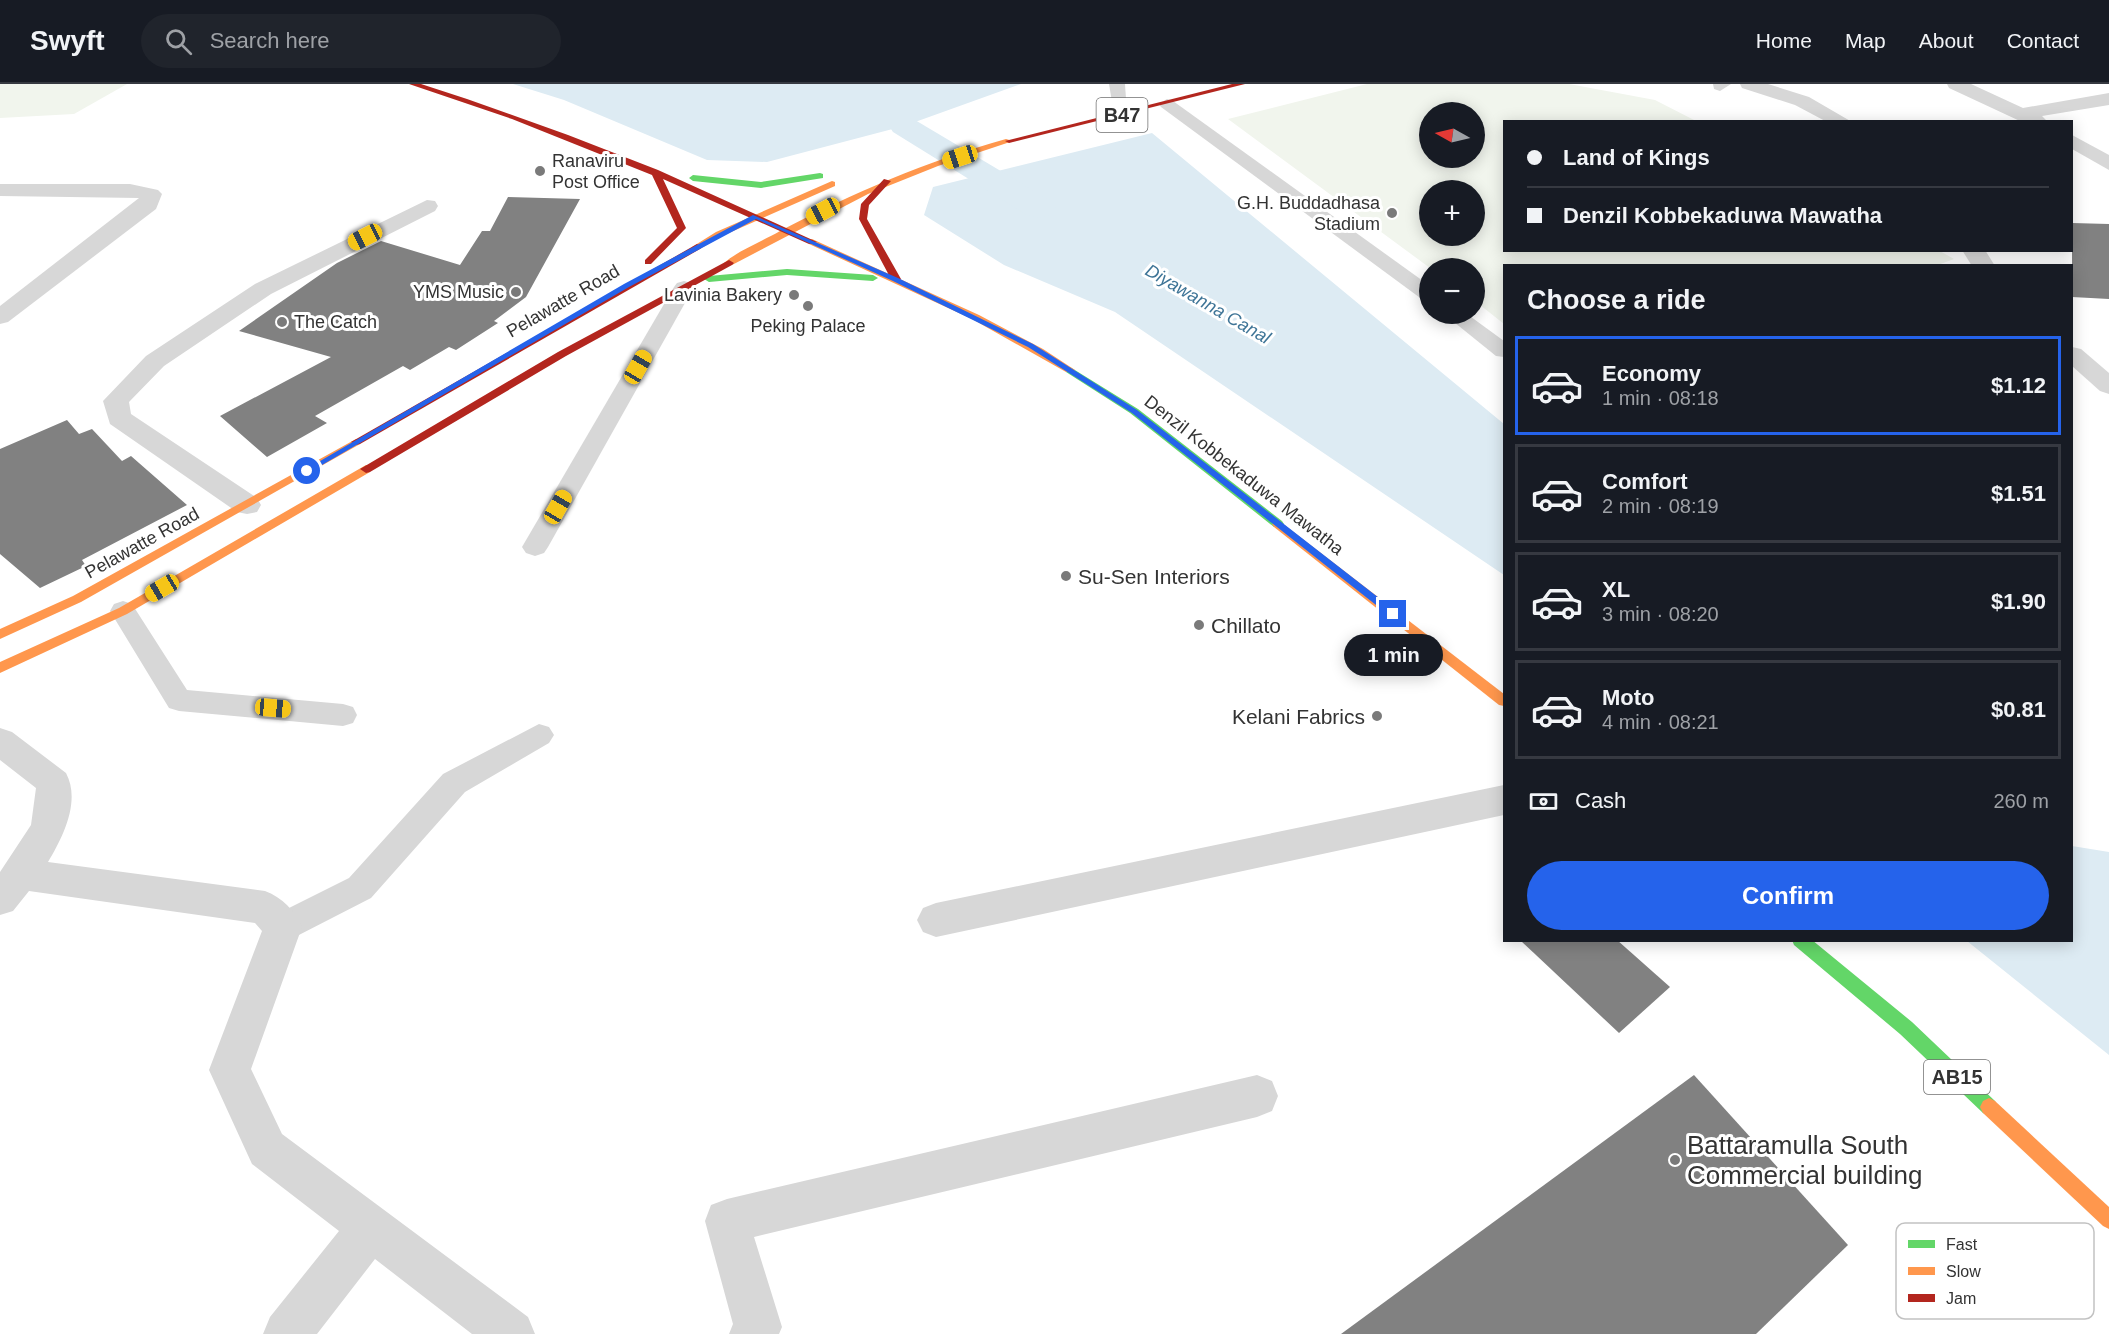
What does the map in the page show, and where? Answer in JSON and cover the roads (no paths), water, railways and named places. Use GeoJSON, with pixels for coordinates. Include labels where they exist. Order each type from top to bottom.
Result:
{"type":"FeatureCollection","features":[{"type":"Feature","properties":{"kind":"main road","name":"Denzil Kobbekaduwa Mawatha"},"geometry":{"type":"LineString","coordinates":[[413,84],[490,107],[656,172],[896,279],[1030,345],[1134,411],[1503,700]]}},
{"type":"Feature","properties":{"kind":"main road","name":"B47"},"geometry":{"type":"LineString","coordinates":[[0,668],[123,611],[562,354],[786,230],[892,179],[1002,143],[1241,84]]}},
{"type":"Feature","properties":{"kind":"main road","name":"B47"},"geometry":{"type":"LineString","coordinates":[[1102,103],[1121,93]]}},
{"type":"Feature","properties":{"kind":"main road","name":"Pelawatte Road"},"geometry":{"type":"LineString","coordinates":[[0,634],[77,599],[247,505],[626,285],[756,216],[843,175],[761,185],[734,184],[656,172]]}},
{"type":"Feature","properties":{"kind":"main road"},"geometry":{"type":"LineString","coordinates":[[626,285],[681,228],[656,172]]}},
{"type":"Feature","properties":{"kind":"main road"},"geometry":{"type":"LineString","coordinates":[[892,179],[865,204],[863,219],[896,279]]}},
{"type":"Feature","properties":{"kind":"main road"},"geometry":{"type":"LineString","coordinates":[[690,283],[787,272],[896,279]]}},
{"type":"Feature","properties":{"kind":"main road","name":"AB15"},"geometry":{"type":"LineString","coordinates":[[1802,942],[1906,1028],[2109,1220]]}},
{"type":"Feature","properties":{"kind":"street"},"geometry":{"type":"LineString","coordinates":[[1749,84],[1802,101],[1839,120]]}},
{"type":"Feature","properties":{"kind":"street"},"geometry":{"type":"LineString","coordinates":[[1956,84],[2032,117],[2109,99]]}},
{"type":"Feature","properties":{"kind":"street"},"geometry":{"type":"LineString","coordinates":[[2073,142],[2109,164]]}},
{"type":"Feature","properties":{"kind":"street"},"geometry":{"type":"LineString","coordinates":[[0,190],[130,190],[151,194],[148,204],[0,317]]}},
{"type":"Feature","properties":{"kind":"street"},"geometry":{"type":"LineString","coordinates":[[247,505],[119,418],[116,401],[155,361],[263,289],[426,206]]}},
{"type":"Feature","properties":{"kind":"street"},"geometry":{"type":"LineString","coordinates":[[2073,355],[2109,386]]}},
{"type":"Feature","properties":{"kind":"street"},"geometry":{"type":"LineString","coordinates":[[0,741],[54,783],[49,828],[10,887],[265,908],[283,927],[230,1070],[267,1149],[511,1334]]}},
{"type":"Feature","properties":{"kind":"street"},"geometry":{"type":"LineString","coordinates":[[936,920],[1503,800]]}},
{"type":"Feature","properties":{"kind":"street"},"geometry":{"type":"LineString","coordinates":[[760,1332],[727,1221],[1257,1096]]}},
{"type":"Feature","properties":{"kind":"street"},"geometry":{"type":"LineString","coordinates":[[288,1334],[370,1228]]}},
{"type":"Feature","properties":{"kind":"lane"},"geometry":{"type":"LineString","coordinates":[[1167,104],[1419,288]]}},
{"type":"Feature","properties":{"kind":"lane"},"geometry":{"type":"LineString","coordinates":[[535,547],[690,283]]}},
{"type":"Feature","properties":{"kind":"lane"},"geometry":{"type":"LineString","coordinates":[[1468,324],[1503,350]]}},
{"type":"Feature","properties":{"kind":"lane"},"geometry":{"type":"LineString","coordinates":[[123,611],[179,700],[343,715]]}},
{"type":"Feature","properties":{"kind":"lane"},"geometry":{"type":"LineString","coordinates":[[283,927],[360,888],[454,783],[539,735]]}},
{"type":"Feature","properties":{"kind":"water"},"geometry":{"type":"Polygon","coordinates":[[[513,84],[1021,84],[904,126],[767,162],[707,160],[564,100],[513,84]]]}},
{"type":"Feature","properties":{"kind":"water"},"geometry":{"type":"Polygon","coordinates":[[[1152,133],[1503,423],[1503,574],[1115,312],[1004,265],[924,215],[933,187],[1152,133]]]}},
{"type":"Feature","properties":{"kind":"water"},"geometry":{"type":"Polygon","coordinates":[[[2073,846],[2109,852],[2109,1055],[1968,942],[2073,942],[2073,846]]]}},
{"type":"Feature","properties":{"kind":"waterway","name":"Diyawanna Canal"},"geometry":{"type":"LineString","coordinates":[[904,126],[1039,208]]}},
{"type":"Feature","properties":{"kind":"place","name":"Ranaviru Post Office"},"geometry":{"type":"Point","coordinates":[540,171]}},
{"type":"Feature","properties":{"kind":"place","name":"G.H. Buddadhasa Stadium"},"geometry":{"type":"Point","coordinates":[1392,213]}},
{"type":"Feature","properties":{"kind":"place","name":"YMS Music"},"geometry":{"type":"Point","coordinates":[516,292]}},
{"type":"Feature","properties":{"kind":"place","name":"Lavinia Bakery"},"geometry":{"type":"Point","coordinates":[794,295]}},
{"type":"Feature","properties":{"kind":"place","name":"Peking Palace"},"geometry":{"type":"Point","coordinates":[808,306]}},
{"type":"Feature","properties":{"kind":"place","name":"The Catch"},"geometry":{"type":"Point","coordinates":[282,322]}},
{"type":"Feature","properties":{"kind":"place","name":"Su-Sen Interiors"},"geometry":{"type":"Point","coordinates":[1066,576]}},
{"type":"Feature","properties":{"kind":"place","name":"Chillato"},"geometry":{"type":"Point","coordinates":[1199,625]}},
{"type":"Feature","properties":{"kind":"place","name":"Kelani Fabrics"},"geometry":{"type":"Point","coordinates":[1377,716]}},
{"type":"Feature","properties":{"kind":"place","name":"Battaramulla South Commercial building"},"geometry":{"type":"Point","coordinates":[1675,1160]}}]}
